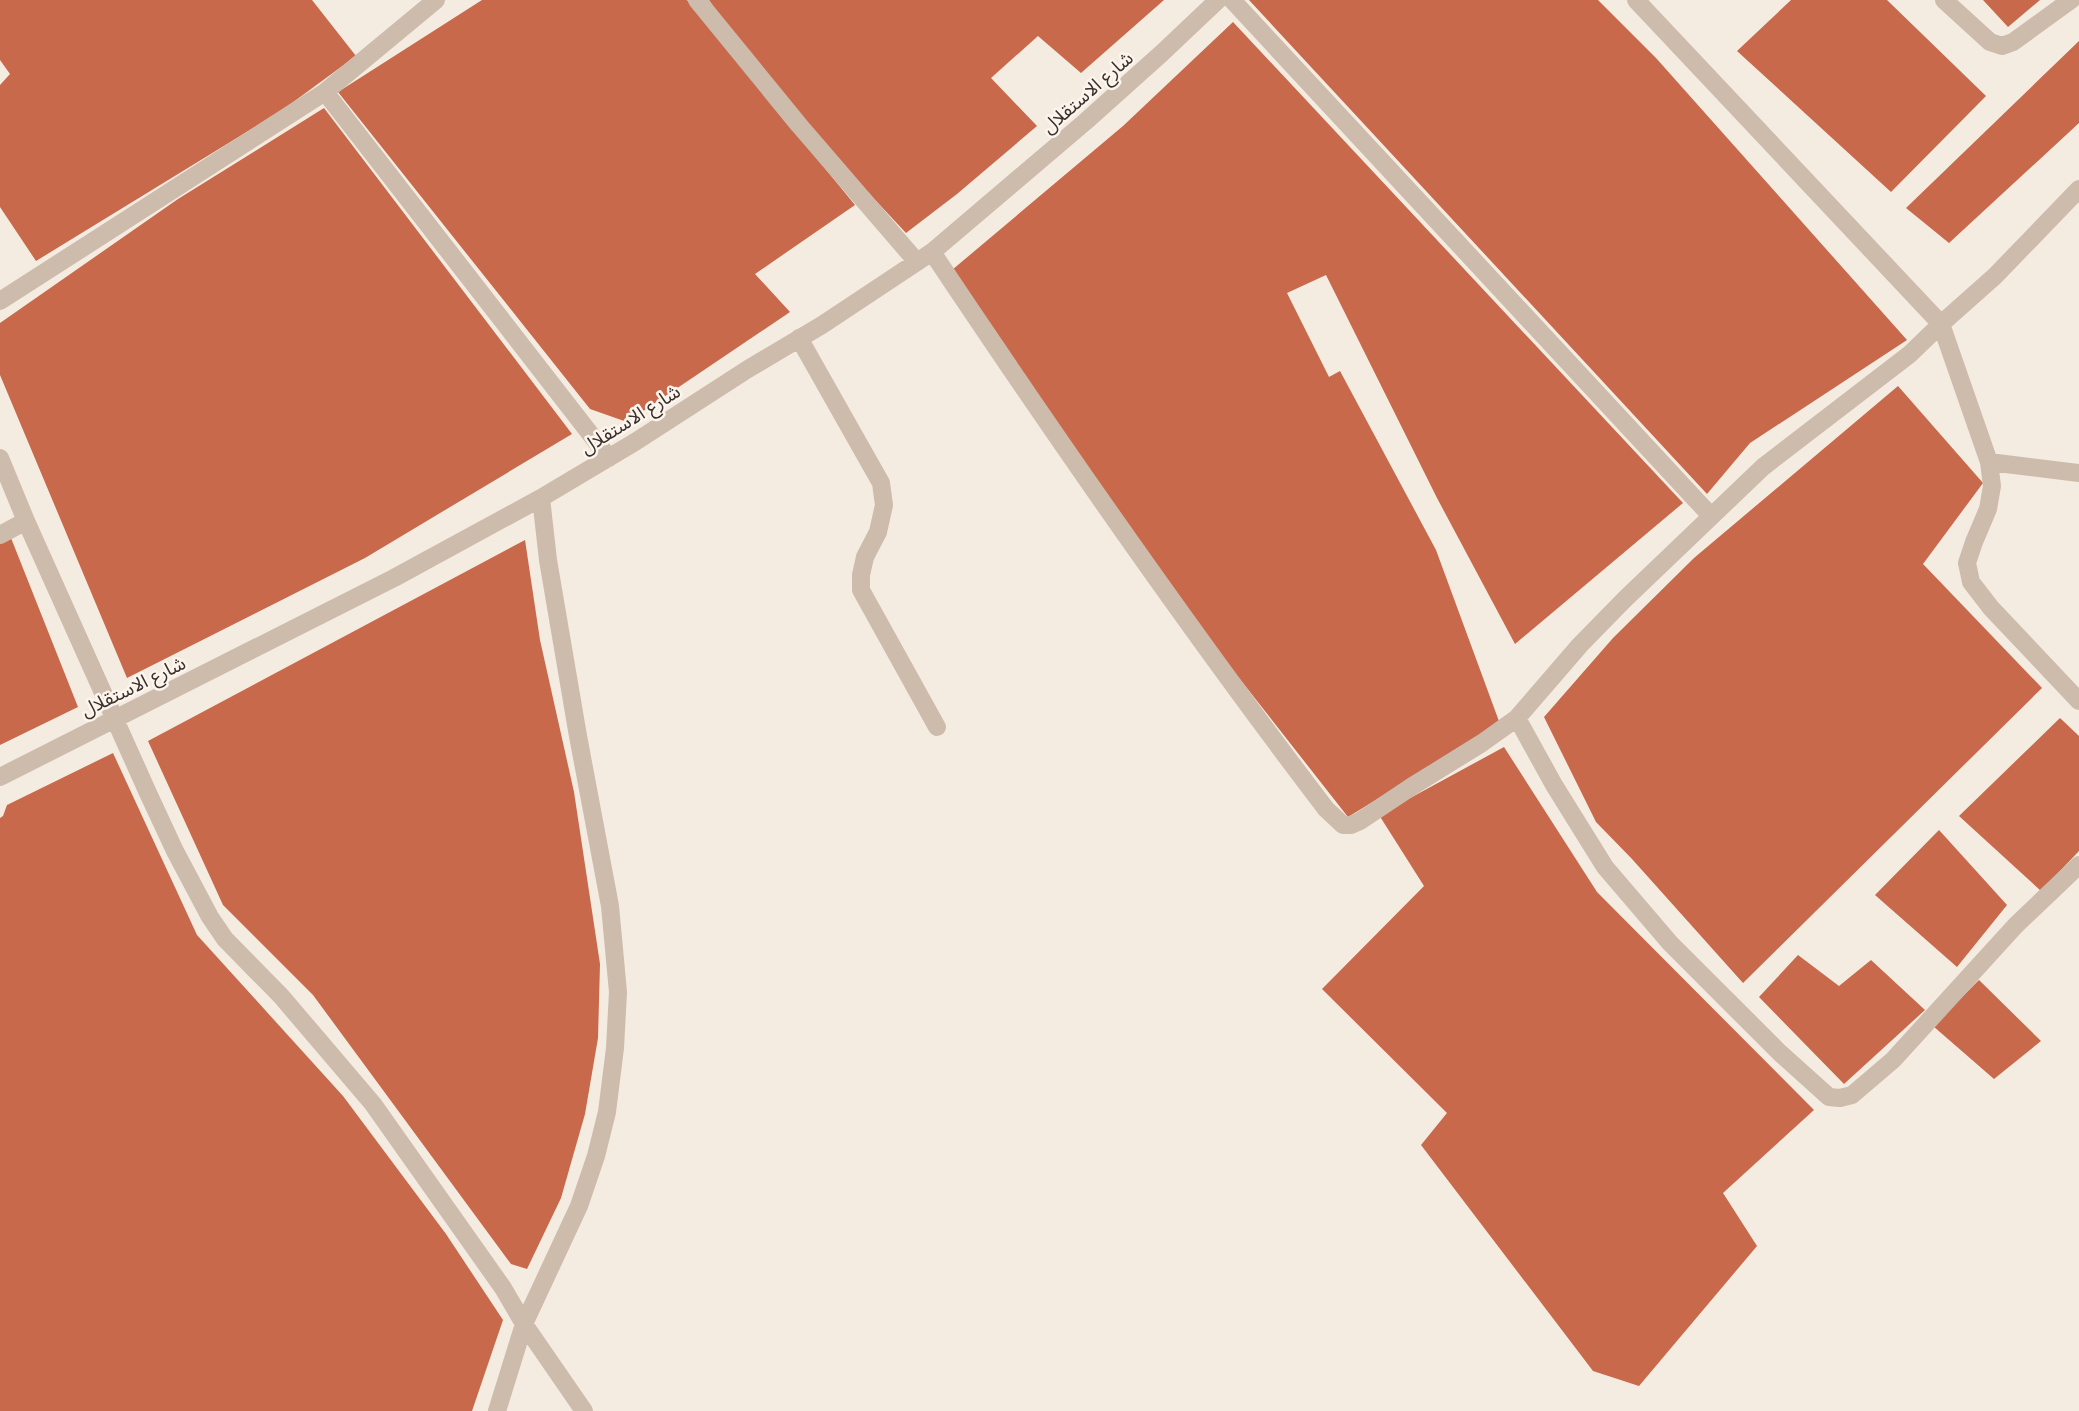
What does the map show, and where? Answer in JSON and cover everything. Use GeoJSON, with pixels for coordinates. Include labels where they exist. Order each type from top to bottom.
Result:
{"type":"FeatureCollection","features":[{"type":"Feature","properties":{"kind":"street"},"geometry":{"type":"LineString","coordinates":[[0,301],[325,92],[436,0]]}},
{"type":"Feature","properties":{"kind":"street"},"geometry":{"type":"LineString","coordinates":[[697,0],[799,125],[924,257],[1014,376],[1227,677],[1336,820],[1343,825],[1360,821],[1517,718],[1580,645],[1763,467],[1910,354],[1994,276],[2079,189]]}},
{"type":"Feature","properties":{"kind":"street","name":"شارع الاستقلال"},"geometry":{"type":"LineString","coordinates":[[0,778],[394,578],[541,498],[610,458],[799,338],[924,257],[1094,114],[1218,0]]}},
{"type":"Feature","properties":{"kind":"street"},"geometry":{"type":"LineString","coordinates":[[1233,0],[1711,516]]}},
{"type":"Feature","properties":{"kind":"street"},"geometry":{"type":"LineString","coordinates":[[1636,0],[1941,324],[1989,462],[1992,486],[1988,509],[1967,563],[1971,582],[1991,608],[2079,701]]}},
{"type":"Feature","properties":{"kind":"street"},"geometry":{"type":"LineString","coordinates":[[1944,0],[1990,42],[2002,46],[2013,42],[2071,0]]}},
{"type":"Feature","properties":{"kind":"street"},"geometry":{"type":"LineString","coordinates":[[325,92],[610,458]]}},
{"type":"Feature","properties":{"kind":"street"},"geometry":{"type":"LineString","coordinates":[[799,338],[881,483],[884,505],[878,532],[865,557],[861,590],[937,727]]}},
{"type":"Feature","properties":{"kind":"street"},"geometry":{"type":"LineString","coordinates":[[0,458],[175,851],[210,917],[225,939],[281,996],[373,1104],[503,1288],[524,1324],[584,1411]]}},
{"type":"Feature","properties":{"kind":"street"},"geometry":{"type":"LineString","coordinates":[[1989,462],[2079,473]]}},
{"type":"Feature","properties":{"kind":"street"},"geometry":{"type":"LineString","coordinates":[[497,1411],[524,1324],[579,1206],[596,1156],[607,1112],[615,1048],[618,992],[610,906],[548,560],[541,498]]}},
{"type":"Feature","properties":{"kind":"street"},"geometry":{"type":"LineString","coordinates":[[0,535],[26,521]]}},
{"type":"Feature","properties":{"kind":"street"},"geometry":{"type":"LineString","coordinates":[[1517,718],[1554,785],[1605,867],[1670,943],[1780,1053],[1829,1097],[1852,1095],[1893,1060],[2016,925],[2079,865]]}},
{"type":"Feature","properties":{"kind":"building"},"geometry":{"type":"Polygon","coordinates":[[[0,0],[312,0],[356,56],[281,111],[36,261],[0,207],[0,85],[10,74],[0,60],[0,0]]]}},
{"type":"Feature","properties":{"kind":"building"},"geometry":{"type":"Polygon","coordinates":[[[482,0],[687,0],[855,205],[755,274],[790,312],[627,422],[590,409],[338,92],[482,0]]]}},
{"type":"Feature","properties":{"kind":"building"},"geometry":{"type":"Polygon","coordinates":[[[709,0],[1164,0],[1081,73],[1038,36],[991,78],[1037,126],[906,233],[836,158],[731,32],[709,0]]]}},
{"type":"Feature","properties":{"kind":"building"},"geometry":{"type":"Polygon","coordinates":[[[1249,0],[1598,0],[1656,58],[1907,340],[1750,443],[1707,494],[1249,0]]]}},
{"type":"Feature","properties":{"kind":"building"},"geometry":{"type":"Polygon","coordinates":[[[1791,0],[1887,0],[1986,96],[1891,192],[1737,51],[1791,0]]]}},
{"type":"Feature","properties":{"kind":"building"},"geometry":{"type":"Polygon","coordinates":[[[1983,0],[2040,0],[2008,27],[1983,0]]]}},
{"type":"Feature","properties":{"kind":"building"},"geometry":{"type":"Polygon","coordinates":[[[1233,22],[1683,503],[1515,644],[1437,498],[1326,275],[1287,293],[1329,377],[1340,371],[1436,550],[1500,724],[1348,817],[1228,664],[1086,465],[952,270],[1123,126],[1233,22]]]}},
{"type":"Feature","properties":{"kind":"building"},"geometry":{"type":"Polygon","coordinates":[[[2079,41],[2079,123],[1949,243],[1906,208],[2079,41]]]}},
{"type":"Feature","properties":{"kind":"building"},"geometry":{"type":"Polygon","coordinates":[[[324,108],[572,434],[365,558],[127,678],[0,375],[0,323],[178,199],[324,108]]]}},
{"type":"Feature","properties":{"kind":"building"},"geometry":{"type":"Polygon","coordinates":[[[1898,386],[1983,483],[1923,564],[2042,688],[1743,983],[1596,822],[1544,717],[1613,638],[1694,558],[1898,386]]]}},
{"type":"Feature","properties":{"kind":"building"},"geometry":{"type":"Polygon","coordinates":[[[11,538],[78,707],[0,745],[0,544],[11,538]]]}},
{"type":"Feature","properties":{"kind":"building"},"geometry":{"type":"Polygon","coordinates":[[[525,540],[540,640],[574,792],[600,964],[598,1038],[585,1114],[561,1198],[527,1269],[511,1264],[313,995],[223,905],[148,741],[525,540]]]}},
{"type":"Feature","properties":{"kind":"building"},"geometry":{"type":"Polygon","coordinates":[[[2060,718],[2079,736],[2079,851],[2041,891],[1959,816],[2060,718]]]}},
{"type":"Feature","properties":{"kind":"building"},"geometry":{"type":"Polygon","coordinates":[[[1504,747],[1597,892],[1814,1110],[1723,1193],[1757,1246],[1639,1386],[1593,1371],[1421,1145],[1447,1113],[1322,989],[1424,886],[1379,815],[1504,747]]]}},
{"type":"Feature","properties":{"kind":"building"},"geometry":{"type":"Polygon","coordinates":[[[113,753],[197,935],[343,1096],[446,1234],[503,1320],[472,1411],[0,1411],[0,818],[7,805],[113,753]]]}},
{"type":"Feature","properties":{"kind":"building"},"geometry":{"type":"Polygon","coordinates":[[[1939,830],[2007,905],[1957,967],[1875,895],[1939,830]]]}},
{"type":"Feature","properties":{"kind":"building"},"geometry":{"type":"Polygon","coordinates":[[[1798,955],[1839,986],[1871,960],[1925,1010],[1844,1084],[1759,997],[1798,955]]]}},
{"type":"Feature","properties":{"kind":"building"},"geometry":{"type":"Polygon","coordinates":[[[1979,980],[2041,1041],[1994,1079],[1933,1026],[1979,980]]]}}]}
